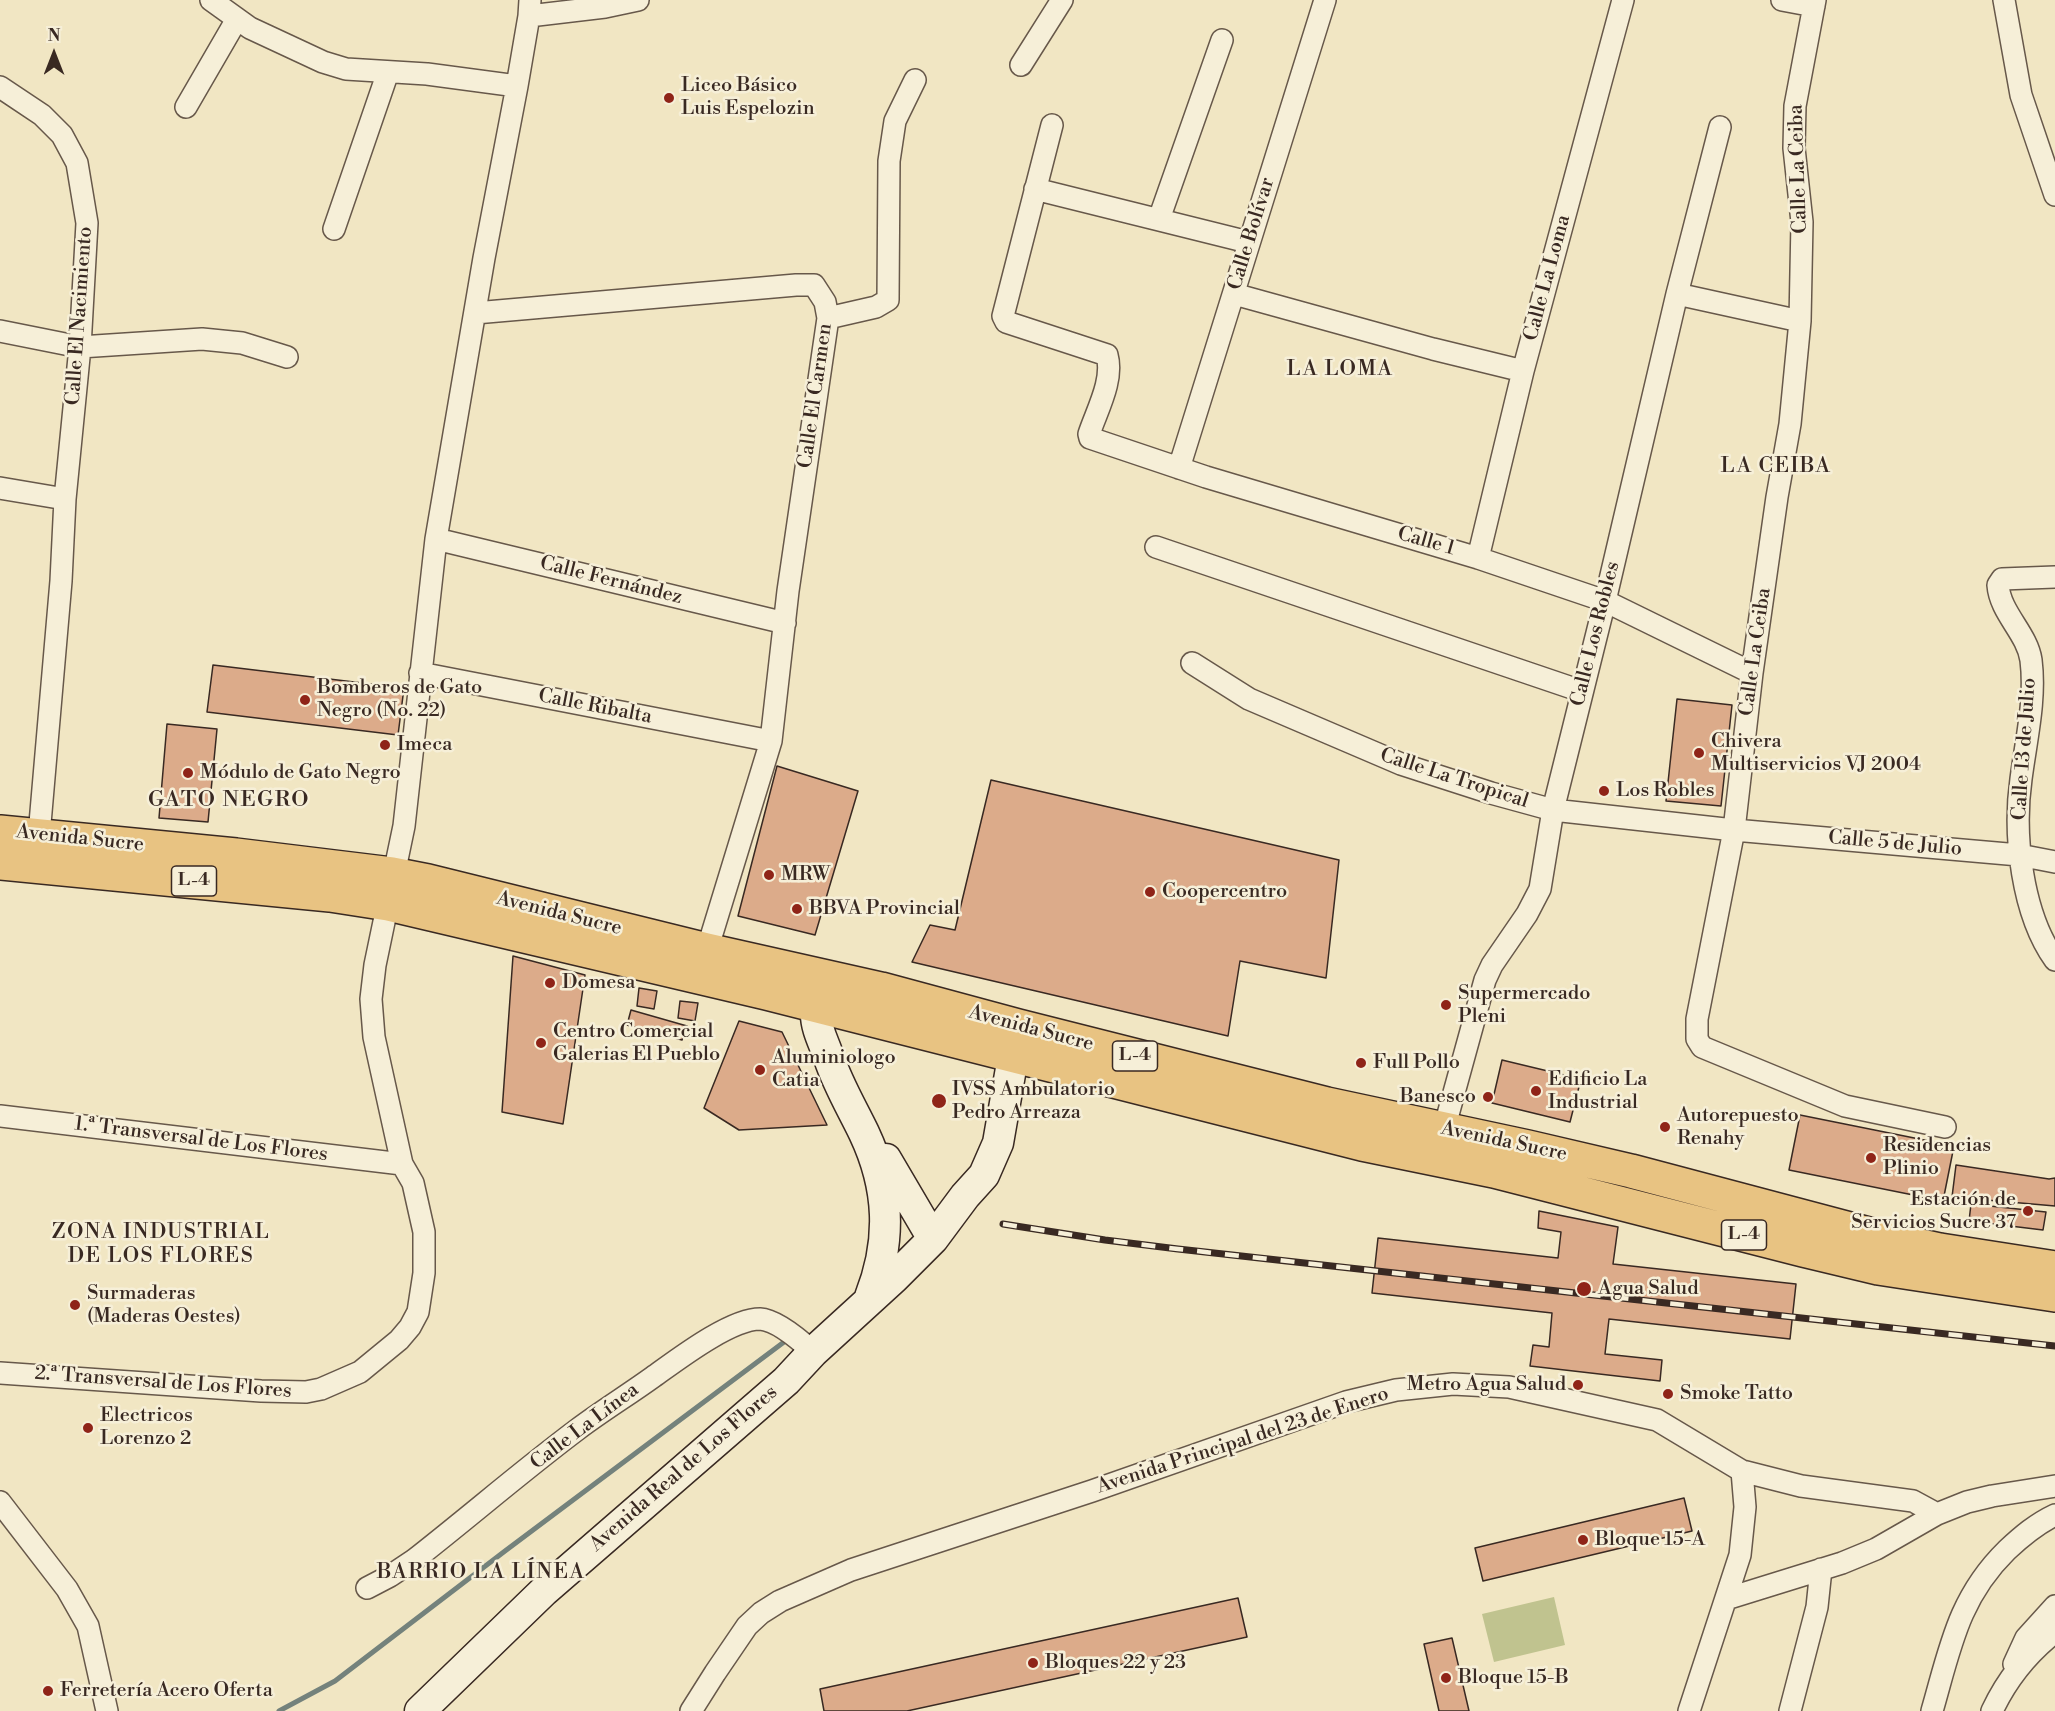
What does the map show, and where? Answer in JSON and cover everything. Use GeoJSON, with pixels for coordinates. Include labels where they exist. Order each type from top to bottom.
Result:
{"type":"FeatureCollection","features":[{"type":"Feature","properties":{"kind":"main road","name":"Avenida Sucre"},"geometry":{"type":"LineString","coordinates":[[0,832],[236,855],[390,889],[823,992],[881,989],[1327,1104],[1440,1144],[1494,1172],[1878,1268],[2055,1295]]}},
{"type":"Feature","properties":{"kind":"main road","name":"Avenida Sucre"},"geometry":{"type":"LineString","coordinates":[[0,863],[330,895],[390,889],[428,881],[707,950],[1013,1057],[1166,1093],[1362,1144],[1440,1144],[1631,1171],[1876,1236],[2055,1268]]}},
{"type":"Feature","properties":{"kind":"street"},"geometry":{"type":"LineString","coordinates":[[211,0],[250,28],[323,62],[346,69],[426,74],[517,86]]}},
{"type":"Feature","properties":{"kind":"street"},"geometry":{"type":"LineString","coordinates":[[529,8],[605,7],[638,0]]}},
{"type":"Feature","properties":{"kind":"street"},"geometry":{"type":"LineString","coordinates":[[1021,65],[1062,0]]}},
{"type":"Feature","properties":{"kind":"street","name":"Calle Bolívar"},"geometry":{"type":"LineString","coordinates":[[1179,468],[1325,0]]}},
{"type":"Feature","properties":{"kind":"street","name":"Calle La Loma"},"geometry":{"type":"LineString","coordinates":[[1478,558],[1523,370],[1623,0]]}},
{"type":"Feature","properties":{"kind":"street"},"geometry":{"type":"LineString","coordinates":[[1782,0],[1815,3]]}},
{"type":"Feature","properties":{"kind":"street"},"geometry":{"type":"LineString","coordinates":[[2004,0],[2021,95],[2055,195]]}},
{"type":"Feature","properties":{"kind":"street","name":"Calle La Ceiba"},"geometry":{"type":"LineString","coordinates":[[1815,3],[1795,106],[1794,148],[1802,222],[1800,321],[1790,424],[1777,497],[1752,674],[1734,830],[1697,1019],[1697,1039],[1702,1047],[1845,1106],[1945,1127]]}},
{"type":"Feature","properties":{"kind":"street","name":"2.ª Transversal de Los Flores"},"geometry":{"type":"LineString","coordinates":[[0,1373],[286,1392],[321,1389],[360,1372],[382,1356],[410,1327],[418,1312],[422,1295],[425,1254],[423,1232],[413,1183],[402,1164],[374,1037],[371,1009],[375,964],[404,826],[436,539],[529,8]]}},
{"type":"Feature","properties":{"kind":"street"},"geometry":{"type":"LineString","coordinates":[[186,107],[237,20]]}},
{"type":"Feature","properties":{"kind":"street"},"geometry":{"type":"LineString","coordinates":[[1160,219],[1222,40]]}},
{"type":"Feature","properties":{"kind":"street"},"geometry":{"type":"LineString","coordinates":[[334,229],[388,72]]}},
{"type":"Feature","properties":{"kind":"street"},"geometry":{"type":"LineString","coordinates":[[828,318],[876,308],[888,300],[891,141],[895,121],[915,80]]}},
{"type":"Feature","properties":{"kind":"street","name":"Calle El Nacimiento"},"geometry":{"type":"LineString","coordinates":[[0,87],[42,115],[62,135],[77,163],[87,223],[80,347],[65,499],[61,581],[39,835]]}},
{"type":"Feature","properties":{"kind":"street"},"geometry":{"type":"LineString","coordinates":[[1052,125],[1035,189],[1248,242]]}},
{"type":"Feature","properties":{"kind":"street","name":"Calle Los Robles"},"geometry":{"type":"LineString","coordinates":[[1440,1144],[1485,980],[1492,964],[1527,914],[1540,889],[1553,810],[1581,691],[1720,127]]}},
{"type":"Feature","properties":{"kind":"street","name":"Calle 1"},"geometry":{"type":"LineString","coordinates":[[1035,189],[1004,319],[1107,355],[1110,364],[1109,376],[1089,434],[1090,438],[1179,468],[1478,558],[1605,601],[1752,674]]}},
{"type":"Feature","properties":{"kind":"street","name":"Calle El Carmen"},"geometry":{"type":"LineString","coordinates":[[475,313],[814,285],[825,302],[828,318],[785,623],[771,741],[707,950]]}},
{"type":"Feature","properties":{"kind":"street"},"geometry":{"type":"LineString","coordinates":[[1234,294],[1433,349],[1523,370]]}},
{"type":"Feature","properties":{"kind":"street"},"geometry":{"type":"LineString","coordinates":[[1677,294],[1800,321]]}},
{"type":"Feature","properties":{"kind":"street"},"geometry":{"type":"LineString","coordinates":[[0,331],[80,347],[202,339],[242,343],[287,357]]}},
{"type":"Feature","properties":{"kind":"street"},"geometry":{"type":"LineString","coordinates":[[0,488],[65,499]]}},
{"type":"Feature","properties":{"kind":"street","name":"Calle Fernández"},"geometry":{"type":"LineString","coordinates":[[436,539],[785,623]]}},
{"type":"Feature","properties":{"kind":"street"},"geometry":{"type":"LineString","coordinates":[[1156,547],[1581,691]]}},
{"type":"Feature","properties":{"kind":"street","name":"Calle 13 de Julio"},"geometry":{"type":"LineString","coordinates":[[2055,577],[2002,579],[1998,585],[2002,600],[2027,646],[2031,661],[2032,705],[2020,783],[2019,855],[2032,914],[2042,940],[2055,960]]}},
{"type":"Feature","properties":{"kind":"street","name":"Calle La Tropical"},"geometry":{"type":"LineString","coordinates":[[1192,663],[1249,699],[1401,764],[1491,793],[1553,810],[1734,830]]}},
{"type":"Feature","properties":{"kind":"street","name":"Calle Ribalta"},"geometry":{"type":"LineString","coordinates":[[420,673],[771,741]]}},
{"type":"Feature","properties":{"kind":"street","name":"Calle 5 de Julio"},"geometry":{"type":"LineString","coordinates":[[1734,830],[2019,855],[2055,862]]}},
{"type":"Feature","properties":{"kind":"street","name":"Avenida Real de Los Flores"},"geometry":{"type":"LineString","coordinates":[[823,992],[816,1010],[817,1023],[836,1079],[865,1136],[885,1199],[886,1219],[879,1274],[868,1299]]}},
{"type":"Feature","properties":{"kind":"street","name":"Avenida Real de Los Flores"},"geometry":{"type":"LineString","coordinates":[[420,1711],[544,1591],[778,1388],[926,1245],[984,1175],[992,1160],[998,1143],[1013,1057]]}},
{"type":"Feature","properties":{"kind":"street","name":"1.ª Transversal de Los Flores"},"geometry":{"type":"LineString","coordinates":[[0,1116],[402,1164]]}},
{"type":"Feature","properties":{"kind":"street","name":"Avenida Real de Los Flores"},"geometry":{"type":"LineString","coordinates":[[865,1136],[887,1160],[926,1245]]}},
{"type":"Feature","properties":{"kind":"street"},"geometry":{"type":"LineString","coordinates":[[886,1219],[893,1238],[905,1247],[926,1245]]}},
{"type":"Feature","properties":{"kind":"street","name":"Calle La Línea"},"geometry":{"type":"LineString","coordinates":[[367,1588],[414,1560],[578,1429],[686,1353],[715,1336],[760,1319],[795,1336],[813,1352]]}},
{"type":"Feature","properties":{"kind":"street","name":"Avenida Principal del 23 de Enero"},"geometry":{"type":"LineString","coordinates":[[691,1711],[747,1626],[761,1613],[780,1601],[851,1570],[1081,1494],[1346,1402],[1396,1390],[1453,1384],[1509,1387],[1657,1420],[1742,1471],[1801,1486],[1913,1501],[1937,1514]]}},
{"type":"Feature","properties":{"kind":"street"},"geometry":{"type":"LineString","coordinates":[[1689,1711],[1740,1555],[1745,1507],[1742,1471]]}},
{"type":"Feature","properties":{"kind":"street"},"geometry":{"type":"LineString","coordinates":[[1726,1599],[1821,1569],[1876,1548],[1937,1514],[1967,1502],[2055,1486]]}},
{"type":"Feature","properties":{"kind":"street"},"geometry":{"type":"LineString","coordinates":[[0,1502],[67,1589],[87,1626],[107,1711]]}},
{"type":"Feature","properties":{"kind":"street"},"geometry":{"type":"LineString","coordinates":[[1932,1711],[1961,1614],[1974,1591],[1989,1568],[2025,1533],[2055,1515]]}},
{"type":"Feature","properties":{"kind":"street"},"geometry":{"type":"LineString","coordinates":[[1790,1711],[1817,1607],[1821,1569]]}},
{"type":"Feature","properties":{"kind":"street"},"geometry":{"type":"LineString","coordinates":[[2011,1677],[2016,1656],[2026,1638],[2055,1606]]}},
{"type":"Feature","properties":{"kind":"street"},"geometry":{"type":"LineString","coordinates":[[1992,1711],[2011,1677],[2025,1659],[2055,1632]]}},
{"type":"Feature","properties":{"kind":"green space"},"geometry":{"type":"Polygon","coordinates":[[[1554,1597],[1565,1645],[1494,1662],[1482,1614],[1554,1597]]]}},
{"type":"Feature","properties":{"kind":"building","name":"Bomberos de Gato Negro (No. 22)"},"geometry":{"type":"Polygon","coordinates":[[[213,665],[404,688],[398,735],[207,712],[213,665]]]}},
{"type":"Feature","properties":{"kind":"building","name":"Chivera Multiservicios VJ 2004"},"geometry":{"type":"Polygon","coordinates":[[[1677,699],[1732,705],[1721,806],[1666,801],[1677,699]]]}},
{"type":"Feature","properties":{"kind":"building","name":"Módulo de Gato Negro"},"geometry":{"type":"Polygon","coordinates":[[[167,724],[217,729],[208,822],[159,818],[167,724]]]}},
{"type":"Feature","properties":{"kind":"building"},"geometry":{"type":"Polygon","coordinates":[[[777,766],[858,791],[815,935],[738,916],[777,766]]]}},
{"type":"Feature","properties":{"kind":"building","name":"Coopercentro"},"geometry":{"type":"Polygon","coordinates":[[[991,780],[1339,860],[1326,978],[1240,961],[1228,1036],[912,962],[930,925],[955,930],[991,780]]]}},
{"type":"Feature","properties":{"kind":"building","name":"Centro Comercial Galerias El Pueblo"},"geometry":{"type":"Polygon","coordinates":[[[513,956],[585,975],[563,1124],[502,1112],[513,956]]]}},
{"type":"Feature","properties":{"kind":"building"},"geometry":{"type":"Polygon","coordinates":[[[639,988],[657,991],[654,1009],[637,1006],[639,988]]]}},
{"type":"Feature","properties":{"kind":"building"},"geometry":{"type":"Polygon","coordinates":[[[680,1001],[698,1003],[695,1021],[678,1018],[680,1001]]]}},
{"type":"Feature","properties":{"kind":"building"},"geometry":{"type":"Polygon","coordinates":[[[631,1010],[687,1026],[682,1040],[627,1025],[631,1010]]]}},
{"type":"Feature","properties":{"kind":"building","name":"Aluminiologo Catia"},"geometry":{"type":"Polygon","coordinates":[[[739,1021],[782,1032],[827,1125],[739,1130],[704,1108],[739,1021]]]}},
{"type":"Feature","properties":{"kind":"building","name":"Edificio La Industrial"},"geometry":{"type":"Polygon","coordinates":[[[1502,1060],[1581,1079],[1570,1122],[1492,1103],[1502,1060]]]}},
{"type":"Feature","properties":{"kind":"building","name":"Residencias Plinio"},"geometry":{"type":"Polygon","coordinates":[[[1800,1115],[1954,1146],[1943,1201],[1789,1170],[1800,1115]]]}},
{"type":"Feature","properties":{"kind":"building","name":"Estación de Servicios Sucre 37"},"geometry":{"type":"Polygon","coordinates":[[[1956,1165],[2055,1178],[2055,1206],[1952,1197],[1956,1165]]]}},
{"type":"Feature","properties":{"kind":"building"},"geometry":{"type":"Polygon","coordinates":[[[1971,1204],[2046,1212],[2043,1230],[1969,1221],[1971,1204]]]}},
{"type":"Feature","properties":{"kind":"building"},"geometry":{"type":"Polygon","coordinates":[[[1539,1211],[1618,1227],[1613,1264],[1796,1284],[1790,1339],[1609,1319],[1605,1354],[1662,1360],[1660,1381],[1530,1366],[1533,1345],[1549,1347],[1552,1313],[1372,1293],[1378,1238],[1558,1258],[1561,1232],[1538,1228],[1539,1211]]]}},
{"type":"Feature","properties":{"kind":"building","name":"Bloque 15-A"},"geometry":{"type":"Polygon","coordinates":[[[1684,1498],[1692,1531],[1483,1581],[1475,1548],[1684,1498]]]}},
{"type":"Feature","properties":{"kind":"building","name":"Bloques 22 y 23"},"geometry":{"type":"Polygon","coordinates":[[[1238,1598],[1247,1637],[907,1711],[824,1711],[820,1689],[1238,1598]]]}},
{"type":"Feature","properties":{"kind":"building","name":"Bloque 15-B"},"geometry":{"type":"Polygon","coordinates":[[[1452,1638],[1469,1711],[1439,1711],[1424,1644],[1452,1638]]]}},
{"type":"Feature","properties":{"kind":"waterway"},"geometry":{"type":"LineString","coordinates":[[279,1711],[335,1681],[788,1339]]}},
{"type":"Feature","properties":{"kind":"railway"},"geometry":{"type":"LineString","coordinates":[[1003,1224],[1178,1249],[2055,1346]]}},
{"type":"Feature","properties":{"kind":"place","name":"Liceo Básico Luis Espelozin"},"geometry":{"type":"Point","coordinates":[669,98]}},
{"type":"Feature","properties":{"kind":"place","name":"Bomberos de Gato Negro (No. 22)"},"geometry":{"type":"Point","coordinates":[305,700]}},
{"type":"Feature","properties":{"kind":"place","name":"Imeca"},"geometry":{"type":"Point","coordinates":[385,745]}},
{"type":"Feature","properties":{"kind":"place","name":"Chivera Multiservicios VJ 2004"},"geometry":{"type":"Point","coordinates":[1699,753]}},
{"type":"Feature","properties":{"kind":"place","name":"Módulo de Gato Negro"},"geometry":{"type":"Point","coordinates":[188,773]}},
{"type":"Feature","properties":{"kind":"place","name":"Los Robles"},"geometry":{"type":"Point","coordinates":[1604,791]}},
{"type":"Feature","properties":{"kind":"place","name":"MRW"},"geometry":{"type":"Point","coordinates":[769,875]}},
{"type":"Feature","properties":{"kind":"place","name":"Coopercentro"},"geometry":{"type":"Point","coordinates":[1150,892]}},
{"type":"Feature","properties":{"kind":"place","name":"BBVA Provincial"},"geometry":{"type":"Point","coordinates":[797,909]}},
{"type":"Feature","properties":{"kind":"place","name":"Domesa"},"geometry":{"type":"Point","coordinates":[550,983]}},
{"type":"Feature","properties":{"kind":"place","name":"Supermercado Pleni"},"geometry":{"type":"Point","coordinates":[1446,1005]}},
{"type":"Feature","properties":{"kind":"place","name":"Centro Comercial Galerias El Pueblo"},"geometry":{"type":"Point","coordinates":[541,1043]}},
{"type":"Feature","properties":{"kind":"place","name":"Full Pollo"},"geometry":{"type":"Point","coordinates":[1361,1063]}},
{"type":"Feature","properties":{"kind":"place","name":"Aluminiologo Catia"},"geometry":{"type":"Point","coordinates":[760,1070]}},
{"type":"Feature","properties":{"kind":"place","name":"Edificio La Industrial"},"geometry":{"type":"Point","coordinates":[1536,1091]}},
{"type":"Feature","properties":{"kind":"place","name":"Banesco"},"geometry":{"type":"Point","coordinates":[1488,1097]}},
{"type":"Feature","properties":{"kind":"place","name":"IVSS Ambulatorio Pedro Arreaza"},"geometry":{"type":"Point","coordinates":[939,1101]}},
{"type":"Feature","properties":{"kind":"place","name":"Autorepuesto Renahy"},"geometry":{"type":"Point","coordinates":[1665,1127]}},
{"type":"Feature","properties":{"kind":"place","name":"Residencias Plinio"},"geometry":{"type":"Point","coordinates":[1871,1158]}},
{"type":"Feature","properties":{"kind":"place","name":"Estación de Servicios Sucre 37"},"geometry":{"type":"Point","coordinates":[2028,1211]}},
{"type":"Feature","properties":{"kind":"place","name":"Agua Salud"},"geometry":{"type":"Point","coordinates":[1584,1289]}},
{"type":"Feature","properties":{"kind":"place","name":"Surmaderas (Maderas Oestes)"},"geometry":{"type":"Point","coordinates":[75,1305]}},
{"type":"Feature","properties":{"kind":"place","name":"Metro Agua Salud"},"geometry":{"type":"Point","coordinates":[1578,1385]}},
{"type":"Feature","properties":{"kind":"place","name":"Smoke Tatto"},"geometry":{"type":"Point","coordinates":[1668,1394]}},
{"type":"Feature","properties":{"kind":"place","name":"Electricos Lorenzo 2"},"geometry":{"type":"Point","coordinates":[88,1428]}},
{"type":"Feature","properties":{"kind":"place","name":"Bloque 15-A"},"geometry":{"type":"Point","coordinates":[1583,1540]}},
{"type":"Feature","properties":{"kind":"place","name":"Bloques 22 y 23"},"geometry":{"type":"Point","coordinates":[1033,1663]}},
{"type":"Feature","properties":{"kind":"place","name":"Bloque 15-B"},"geometry":{"type":"Point","coordinates":[1446,1678]}},
{"type":"Feature","properties":{"kind":"place","name":"Ferretería Acero Oferta"},"geometry":{"type":"Point","coordinates":[48,1691]}},
{"type":"Feature","properties":{"kind":"district","name":"LA LOMA"},"geometry":{"type":"Point","coordinates":[1340,370]}},
{"type":"Feature","properties":{"kind":"district","name":"LA CEIBA"},"geometry":{"type":"Point","coordinates":[1776,467]}},
{"type":"Feature","properties":{"kind":"district","name":"GATO NEGRO"},"geometry":{"type":"Point","coordinates":[229,801]}},
{"type":"Feature","properties":{"kind":"district","name":"ZONA INDUSTRIAL DE LOS FLORES"},"geometry":{"type":"Point","coordinates":[161,1245]}},
{"type":"Feature","properties":{"kind":"district","name":"BARRIO LA LÍNEA"},"geometry":{"type":"Point","coordinates":[481,1573]}}]}
